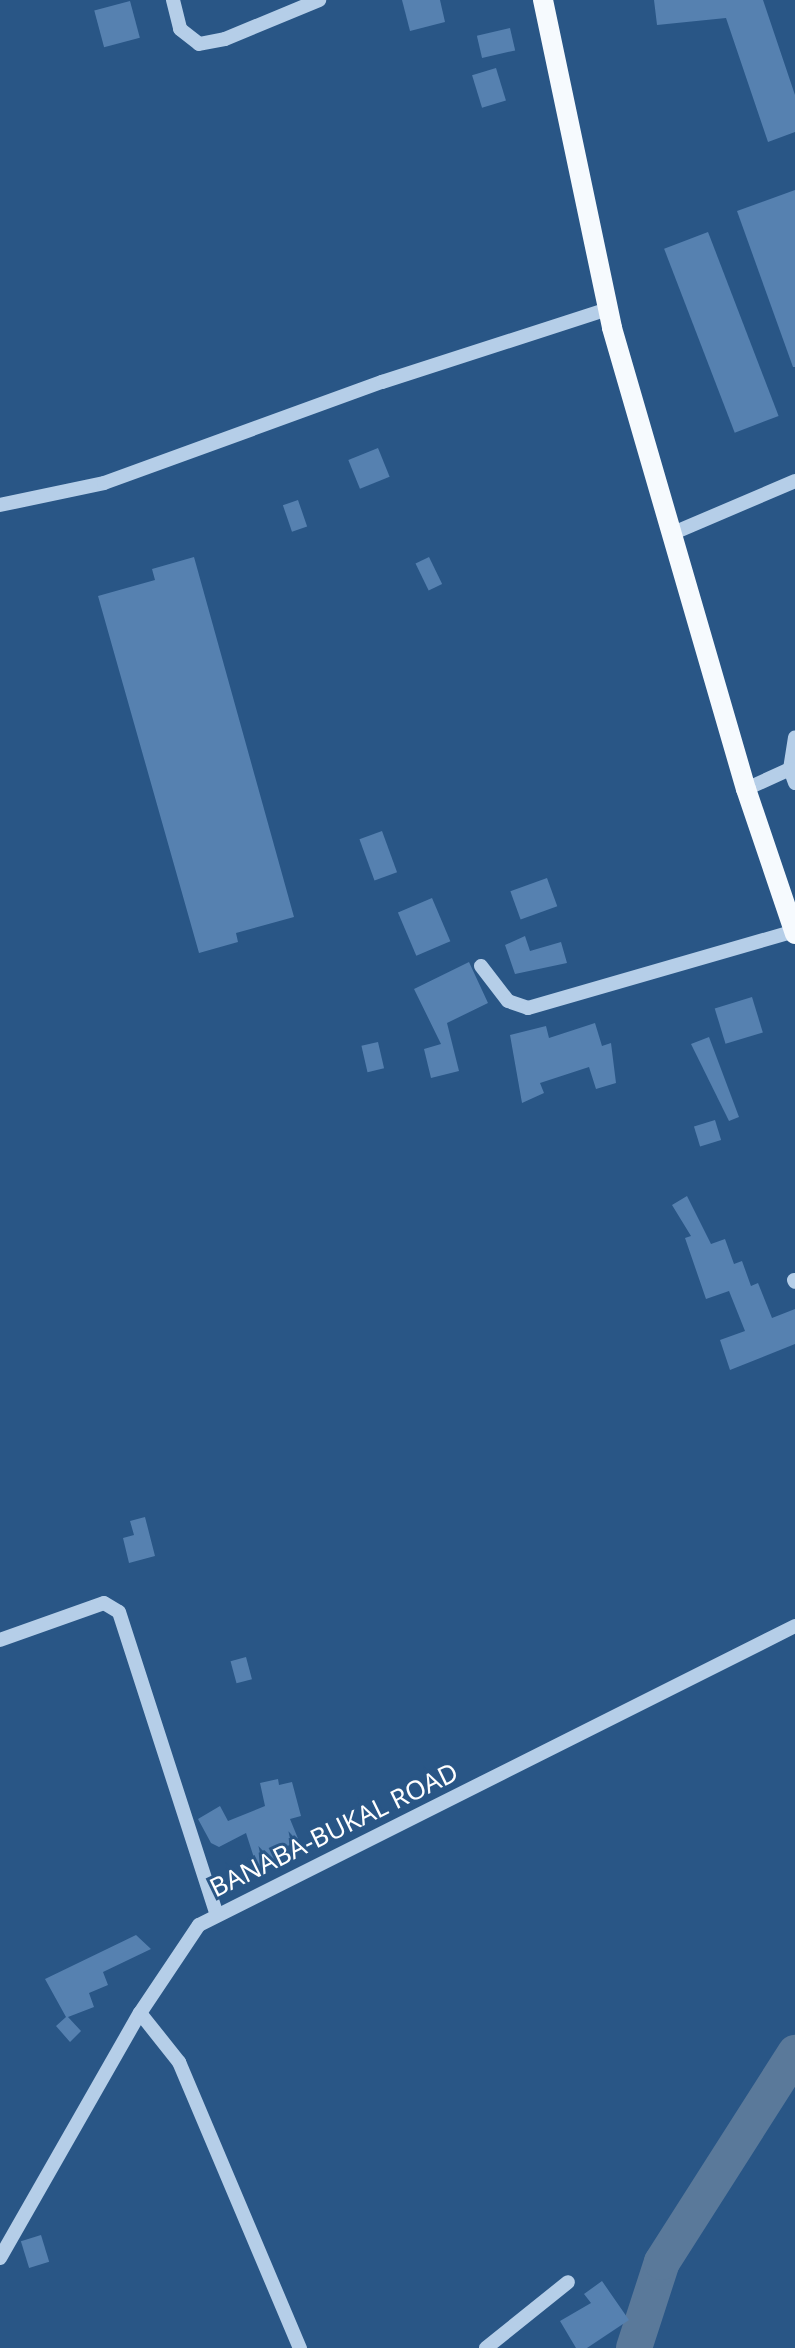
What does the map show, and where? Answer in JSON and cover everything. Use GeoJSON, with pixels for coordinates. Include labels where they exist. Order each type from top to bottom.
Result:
{"type":"FeatureCollection","features":[{"type":"Feature","properties":{"kind":"main road"},"geometry":{"type":"LineString","coordinates":[[543,0],[608,309],[746,789],[794,933]]}},
{"type":"Feature","properties":{"kind":"street"},"geometry":{"type":"LineString","coordinates":[[173,0],[180,29],[199,44],[225,39],[319,0]]}},
{"type":"Feature","properties":{"kind":"street"},"geometry":{"type":"LineString","coordinates":[[0,505],[104,483],[382,382],[608,309]]}},
{"type":"Feature","properties":{"kind":"street"},"geometry":{"type":"LineString","coordinates":[[671,534],[795,481]]}},
{"type":"Feature","properties":{"kind":"street"},"geometry":{"type":"LineString","coordinates":[[746,789],[793,776],[795,737]]}},
{"type":"Feature","properties":{"kind":"street"},"geometry":{"type":"LineString","coordinates":[[481,966],[508,1001],[528,1008],[794,933]]}},
{"type":"Feature","properties":{"kind":"street"},"geometry":{"type":"LineString","coordinates":[[0,1640],[104,1603],[119,1612],[216,1912]]}},
{"type":"Feature","properties":{"kind":"street","name":"BANABA-BUKAL ROAD"},"geometry":{"type":"LineString","coordinates":[[0,2258],[140,2013],[183,1944],[216,1912],[795,1626]]}},
{"type":"Feature","properties":{"kind":"street"},"geometry":{"type":"LineString","coordinates":[[140,2013],[179,2062],[300,2348]]}},
{"type":"Feature","properties":{"kind":"street"},"geometry":{"type":"LineString","coordinates":[[486,2348],[568,2282]]}},
{"type":"Feature","properties":{"kind":"building"},"geometry":{"type":"Polygon","coordinates":[[[402,0],[440,0],[445,22],[410,31],[402,0]]]}},
{"type":"Feature","properties":{"kind":"building"},"geometry":{"type":"Polygon","coordinates":[[[654,0],[763,0],[795,95],[795,132],[768,142],[726,18],[657,25],[654,0]]]}},
{"type":"Feature","properties":{"kind":"building"},"geometry":{"type":"Polygon","coordinates":[[[130,1],[140,38],[104,47],[94,11],[130,1]]]}},
{"type":"Feature","properties":{"kind":"building"},"geometry":{"type":"Polygon","coordinates":[[[510,28],[515,50],[482,58],[477,36],[510,28]]]}},
{"type":"Feature","properties":{"kind":"building"},"geometry":{"type":"Polygon","coordinates":[[[496,68],[506,101],[482,108],[472,75],[496,68]]]}},
{"type":"Feature","properties":{"kind":"building"},"geometry":{"type":"Polygon","coordinates":[[[795,190],[795,367],[793,367],[737,211],[795,190]]]}},
{"type":"Feature","properties":{"kind":"building"},"geometry":{"type":"Polygon","coordinates":[[[708,232],[779,416],[735,433],[664,249],[708,232]]]}},
{"type":"Feature","properties":{"kind":"building"},"geometry":{"type":"Polygon","coordinates":[[[378,448],[390,477],[360,489],[348,460],[378,448]]]}},
{"type":"Feature","properties":{"kind":"building"},"geometry":{"type":"Polygon","coordinates":[[[298,500],[307,526],[292,532],[283,505],[298,500]]]}},
{"type":"Feature","properties":{"kind":"building"},"geometry":{"type":"Polygon","coordinates":[[[194,557],[294,917],[236,933],[238,942],[199,953],[98,596],[155,580],[152,569],[194,557]]]}},
{"type":"Feature","properties":{"kind":"building"},"geometry":{"type":"Polygon","coordinates":[[[429,557],[442,584],[429,591],[416,564],[429,557]]]}},
{"type":"Feature","properties":{"kind":"building"},"geometry":{"type":"Polygon","coordinates":[[[382,831],[397,872],[374,881],[359,839],[382,831]]]}},
{"type":"Feature","properties":{"kind":"building"},"geometry":{"type":"Polygon","coordinates":[[[547,878],[557,906],[521,920],[510,891],[547,878]]]}},
{"type":"Feature","properties":{"kind":"building"},"geometry":{"type":"Polygon","coordinates":[[[432,898],[450,941],[416,956],[398,912],[432,898]]]}},
{"type":"Feature","properties":{"kind":"building"},"geometry":{"type":"Polygon","coordinates":[[[525,936],[530,951],[561,942],[567,963],[515,974],[505,945],[525,936]]]}},
{"type":"Feature","properties":{"kind":"building"},"geometry":{"type":"Polygon","coordinates":[[[469,962],[488,1003],[447,1023],[459,1071],[431,1078],[424,1049],[441,1044],[414,989],[469,962]]]}},
{"type":"Feature","properties":{"kind":"building"},"geometry":{"type":"Polygon","coordinates":[[[752,997],[763,1032],[726,1044],[715,1008],[752,997]]]}},
{"type":"Feature","properties":{"kind":"building"},"geometry":{"type":"Polygon","coordinates":[[[595,1023],[602,1046],[611,1043],[616,1083],[596,1089],[589,1067],[540,1083],[544,1093],[522,1103],[510,1035],[546,1026],[549,1038],[595,1023]]]}},
{"type":"Feature","properties":{"kind":"building"},"geometry":{"type":"Polygon","coordinates":[[[709,1037],[739,1117],[729,1121],[691,1044],[709,1037]]]}},
{"type":"Feature","properties":{"kind":"building"},"geometry":{"type":"Polygon","coordinates":[[[378,1042],[384,1068],[368,1072],[361,1046],[378,1042]]]}},
{"type":"Feature","properties":{"kind":"building"},"geometry":{"type":"Polygon","coordinates":[[[715,1120],[721,1140],[700,1147],[694,1126],[715,1120]]]}},
{"type":"Feature","properties":{"kind":"building"},"geometry":{"type":"Polygon","coordinates":[[[687,1196],[711,1244],[725,1239],[734,1264],[742,1261],[751,1286],[758,1283],[772,1318],[795,1309],[795,1344],[730,1370],[720,1340],[745,1331],[729,1291],[706,1299],[685,1238],[691,1236],[672,1205],[687,1196]]]}},
{"type":"Feature","properties":{"kind":"building"},"geometry":{"type":"Polygon","coordinates":[[[145,1517],[155,1556],[129,1563],[123,1538],[134,1535],[130,1521],[145,1517]]]}},
{"type":"Feature","properties":{"kind":"building"},"geometry":{"type":"Polygon","coordinates":[[[246,1657],[252,1679],[236,1683],[231,1661],[246,1657]]]}},
{"type":"Feature","properties":{"kind":"building"},"geometry":{"type":"Polygon","coordinates":[[[278,1779],[279,1785],[292,1782],[301,1816],[290,1819],[299,1841],[278,1850],[281,1859],[257,1867],[246,1833],[219,1847],[211,1843],[198,1819],[220,1806],[228,1821],[265,1806],[260,1783],[278,1779]]]}},
{"type":"Feature","properties":{"kind":"building"},"geometry":{"type":"Polygon","coordinates":[[[136,1935],[151,1949],[103,1972],[108,1985],[89,1993],[94,2007],[68,2017],[81,2031],[70,2042],[56,2026],[66,2017],[45,1979],[136,1935]]]}},
{"type":"Feature","properties":{"kind":"building"},"geometry":{"type":"Polygon","coordinates":[[[41,2235],[49,2262],[29,2268],[21,2241],[41,2235]]]}},
{"type":"Feature","properties":{"kind":"building"},"geometry":{"type":"Polygon","coordinates":[[[602,2281],[629,2320],[587,2348],[576,2348],[560,2321],[591,2303],[584,2294],[602,2281]]]}},
{"type":"Feature","properties":{"kind":"waterway"},"geometry":{"type":"LineString","coordinates":[[634,2348],[662,2262],[795,2053]]}}]}
